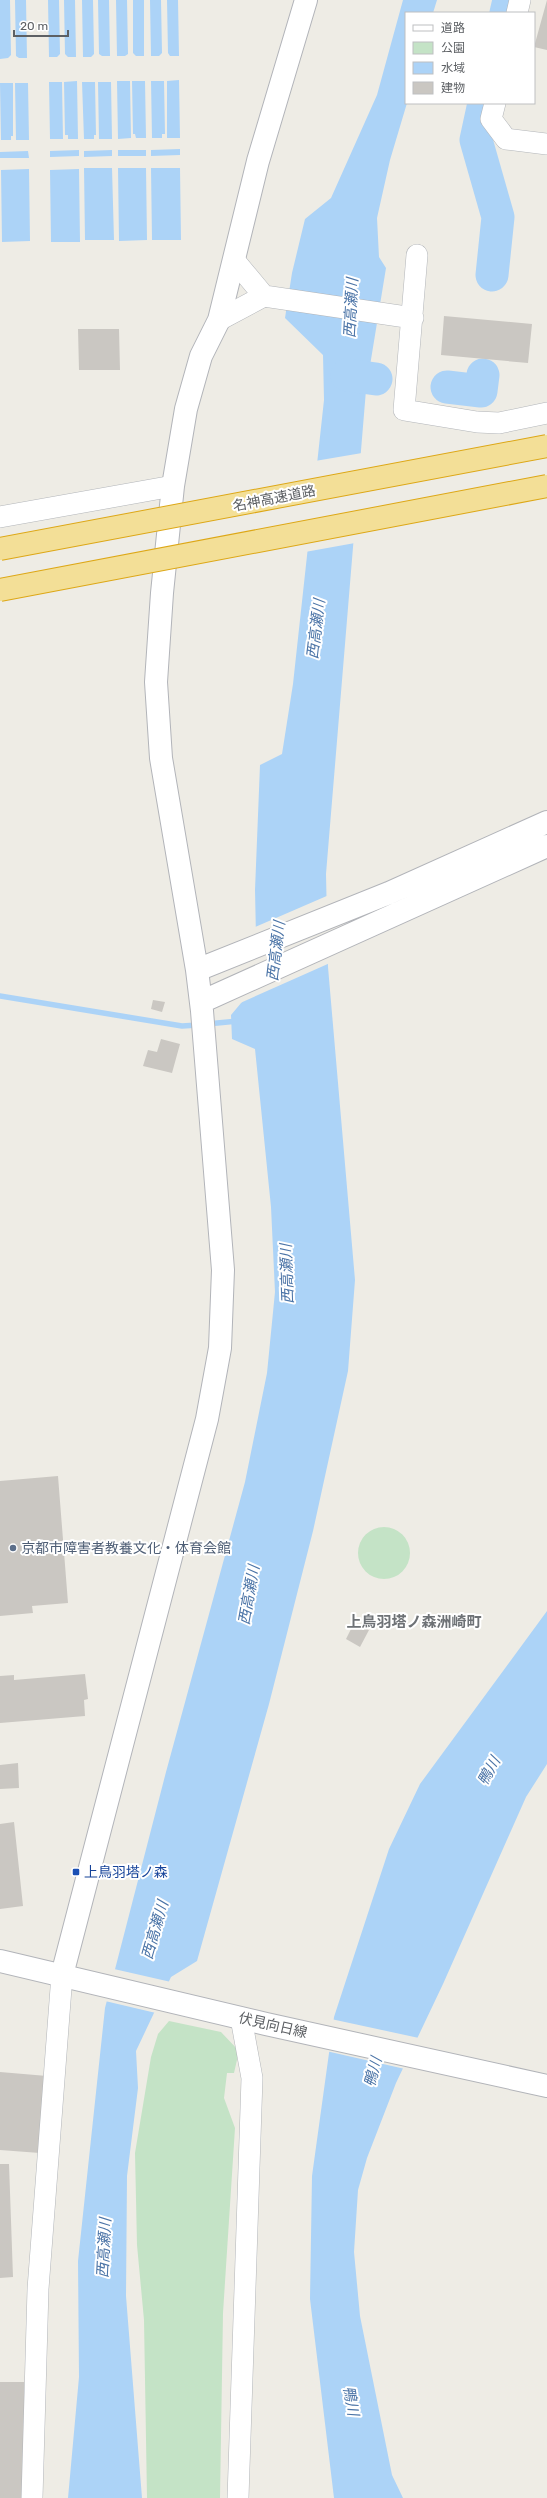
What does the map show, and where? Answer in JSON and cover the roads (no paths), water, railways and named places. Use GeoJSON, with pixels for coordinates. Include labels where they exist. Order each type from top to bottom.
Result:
{"type":"FeatureCollection","features":[{"type":"Feature","properties":{"kind":"highway","name":"名神高速道路"},"geometry":{"type":"LineString","coordinates":[[0,549],[547,446]]}},
{"type":"Feature","properties":{"kind":"highway"},"geometry":{"type":"LineString","coordinates":[[0,590],[547,486]]}},
{"type":"Feature","properties":{"kind":"street"},"geometry":{"type":"LineString","coordinates":[[32,2498],[38,2289],[71,1978],[207,1419],[217,1373],[222,1325],[223,1270],[201,1002],[197,970],[161,758],[156,682],[162,592],[172,486],[188,402],[201,356],[219,320],[258,161],[306,0]]}},
{"type":"Feature","properties":{"kind":"street"},"geometry":{"type":"LineString","coordinates":[[517,12],[520,0]]}},
{"type":"Feature","properties":{"kind":"street"},"geometry":{"type":"LineString","coordinates":[[495,104],[491,119],[506,139],[547,144]]}},
{"type":"Feature","properties":{"kind":"street"},"geometry":{"type":"LineString","coordinates":[[417,255],[413,318],[404,410],[477,422],[499,423],[547,413]]}},
{"type":"Feature","properties":{"kind":"street"},"geometry":{"type":"LineString","coordinates":[[234,260],[264,296]]}},
{"type":"Feature","properties":{"kind":"street"},"geometry":{"type":"LineString","coordinates":[[219,320],[264,296],[413,318]]}},
{"type":"Feature","properties":{"kind":"street"},"geometry":{"type":"LineString","coordinates":[[0,517],[172,486]]}},
{"type":"Feature","properties":{"kind":"street"},"geometry":{"type":"LineString","coordinates":[[197,970],[389,893],[547,822]]}},
{"type":"Feature","properties":{"kind":"street"},"geometry":{"type":"LineString","coordinates":[[201,1002],[398,915],[547,846]]}},
{"type":"Feature","properties":{"kind":"street"},"geometry":{"type":"LineString","coordinates":[[389,893],[398,915]]}},
{"type":"Feature","properties":{"kind":"street","name":"伏見向日線"},"geometry":{"type":"LineString","coordinates":[[0,1961],[235,2017],[547,2086]]}},
{"type":"Feature","properties":{"kind":"street"},"geometry":{"type":"LineString","coordinates":[[235,2017],[252,2078],[238,2498]]}},
{"type":"Feature","properties":{"kind":"water"},"geometry":{"type":"Polygon","coordinates":[[[0,0],[10,0],[11,55],[8,58],[0,59],[0,0]]]}},
{"type":"Feature","properties":{"kind":"water"},"geometry":{"type":"Polygon","coordinates":[[[15,0],[26,0],[27,58],[19,58],[16,56],[15,0]]]}},
{"type":"Feature","properties":{"kind":"water"},"geometry":{"type":"Polygon","coordinates":[[[48,0],[59,0],[60,54],[57,57],[49,57],[48,0]]]}},
{"type":"Feature","properties":{"kind":"water"},"geometry":{"type":"Polygon","coordinates":[[[64,0],[75,0],[76,57],[68,57],[65,54],[64,0]]]}},
{"type":"Feature","properties":{"kind":"water"},"geometry":{"type":"Polygon","coordinates":[[[82,0],[93,0],[94,54],[91,57],[83,57],[82,0]]]}},
{"type":"Feature","properties":{"kind":"water"},"geometry":{"type":"Polygon","coordinates":[[[98,0],[109,0],[110,56],[102,56],[99,54],[98,0]]]}},
{"type":"Feature","properties":{"kind":"water"},"geometry":{"type":"Polygon","coordinates":[[[116,0],[127,0],[128,54],[125,56],[117,56],[116,0]]]}},
{"type":"Feature","properties":{"kind":"water"},"geometry":{"type":"Polygon","coordinates":[[[133,0],[144,0],[144,56],[136,56],[133,53],[133,0]]]}},
{"type":"Feature","properties":{"kind":"water"},"geometry":{"type":"Polygon","coordinates":[[[150,0],[161,0],[162,53],[159,56],[151,56],[150,0]]]}},
{"type":"Feature","properties":{"kind":"water"},"geometry":{"type":"Polygon","coordinates":[[[167,0],[178,0],[179,56],[170,56],[168,53],[167,0]]]}},
{"type":"Feature","properties":{"kind":"water","name":"西高瀬川"},"geometry":{"type":"Polygon","coordinates":[[[403,0],[437,0],[433,12],[405,12],[405,104],[407,104],[390,160],[377,218],[379,257],[386,268],[366,390],[326,874],[328,967],[355,1280],[348,1371],[313,1531],[269,1704],[197,1961],[171,1977],[136,2051],[138,2088],[127,2176],[126,2296],[142,2498],[68,2498],[79,2377],[78,2261],[105,2008],[166,1772],[245,1482],[267,1373],[275,1292],[271,1207],[255,1049],[232,1039],[231,1015],[257,984],[255,890],[260,765],[282,754],[293,684],[324,400],[323,355],[285,318],[292,273],[305,219],[331,198],[377,95],[403,0]]]}},
{"type":"Feature","properties":{"kind":"water"},"geometry":{"type":"Polygon","coordinates":[[[179,80],[180,138],[167,138],[167,81],[179,80]]]}},
{"type":"Feature","properties":{"kind":"water"},"geometry":{"type":"Polygon","coordinates":[[[77,81],[78,139],[68,139],[68,135],[65,135],[64,82],[77,81]]]}},
{"type":"Feature","properties":{"kind":"water"},"geometry":{"type":"Polygon","coordinates":[[[117,81],[130,81],[131,138],[118,139],[117,81]]]}},
{"type":"Feature","properties":{"kind":"water"},"geometry":{"type":"Polygon","coordinates":[[[132,81],[145,81],[146,138],[136,138],[135,134],[133,134],[132,81]]]}},
{"type":"Feature","properties":{"kind":"water"},"geometry":{"type":"Polygon","coordinates":[[[151,81],[164,81],[165,134],[162,134],[162,138],[152,138],[151,81]]]}},
{"type":"Feature","properties":{"kind":"water"},"geometry":{"type":"Polygon","coordinates":[[[49,82],[62,82],[63,139],[50,139],[49,82]]]}},
{"type":"Feature","properties":{"kind":"water"},"geometry":{"type":"Polygon","coordinates":[[[82,82],[95,82],[96,135],[94,135],[94,139],[84,139],[82,82]]]}},
{"type":"Feature","properties":{"kind":"water"},"geometry":{"type":"Polygon","coordinates":[[[98,82],[111,82],[112,139],[99,139],[98,82]]]}},
{"type":"Feature","properties":{"kind":"water"},"geometry":{"type":"Polygon","coordinates":[[[0,83],[13,83],[13,136],[11,136],[11,140],[1,140],[0,83]]]}},
{"type":"Feature","properties":{"kind":"water"},"geometry":{"type":"Polygon","coordinates":[[[15,83],[28,83],[29,140],[16,140],[15,83]]]}},
{"type":"Feature","properties":{"kind":"water"},"geometry":{"type":"Polygon","coordinates":[[[180,149],[180,155],[151,156],[151,150],[180,149]]]}},
{"type":"Feature","properties":{"kind":"water"},"geometry":{"type":"Polygon","coordinates":[[[79,150],[79,156],[50,157],[50,151],[79,150]]]}},
{"type":"Feature","properties":{"kind":"water"},"geometry":{"type":"Polygon","coordinates":[[[112,150],[112,156],[84,157],[84,151],[112,150]]]}},
{"type":"Feature","properties":{"kind":"water"},"geometry":{"type":"Polygon","coordinates":[[[118,150],[146,150],[146,156],[118,156],[118,150]]]}},
{"type":"Feature","properties":{"kind":"water"},"geometry":{"type":"Polygon","coordinates":[[[28,151],[29,158],[0,158],[0,152],[28,151]]]}},
{"type":"Feature","properties":{"kind":"water"},"geometry":{"type":"Polygon","coordinates":[[[84,168],[112,168],[114,240],[85,240],[84,168]]]}},
{"type":"Feature","properties":{"kind":"water"},"geometry":{"type":"Polygon","coordinates":[[[118,168],[146,168],[147,240],[119,241],[118,168]]]}},
{"type":"Feature","properties":{"kind":"water"},"geometry":{"type":"Polygon","coordinates":[[[151,168],[180,168],[181,240],[152,240],[151,168]]]}},
{"type":"Feature","properties":{"kind":"water"},"geometry":{"type":"Polygon","coordinates":[[[29,169],[30,241],[2,242],[1,170],[29,169]]]}},
{"type":"Feature","properties":{"kind":"water"},"geometry":{"type":"Polygon","coordinates":[[[79,169],[80,242],[51,242],[50,170],[79,169]]]}},
{"type":"Feature","properties":{"kind":"water","name":"鴨川"},"geometry":{"type":"Polygon","coordinates":[[[547,1611],[547,1764],[526,1797],[443,1984],[396,2083],[367,2158],[358,2190],[354,2252],[360,2316],[392,2475],[403,2498],[334,2498],[310,2299],[312,2176],[334,2017],[389,1849],[420,1784],[547,1611]]]}},
{"type":"Feature","properties":{"kind":"waterway"},"geometry":{"type":"LineString","coordinates":[[506,12],[509,0]]}},
{"type":"Feature","properties":{"kind":"waterway"},"geometry":{"type":"LineString","coordinates":[[484,104],[476,140],[498,217],[492,275]]}},
{"type":"Feature","properties":{"kind":"waterway"},"geometry":{"type":"LineString","coordinates":[[347,375],[376,379]]}},
{"type":"Feature","properties":{"kind":"waterway"},"geometry":{"type":"LineString","coordinates":[[447,387],[481,391],[483,375]]}},
{"type":"Feature","properties":{"kind":"waterway"},"geometry":{"type":"LineString","coordinates":[[0,996],[182,1026],[198,1025]]}},
{"type":"Feature","properties":{"kind":"waterway"},"geometry":{"type":"LineString","coordinates":[[207,1024],[238,1021]]}},
{"type":"Feature","properties":{"kind":"place","name":"京都市障害者教養文化・体育会館"},"geometry":{"type":"Point","coordinates":[13,1548]}},
{"type":"Feature","properties":{"kind":"place","name":"上鳥羽塔ノ森"},"geometry":{"type":"Point","coordinates":[76,1872]}},
{"type":"Feature","properties":{"kind":"district","name":"上鳥羽塔ノ森洲崎町"},"geometry":{"type":"Point","coordinates":[414,1622]}}]}
